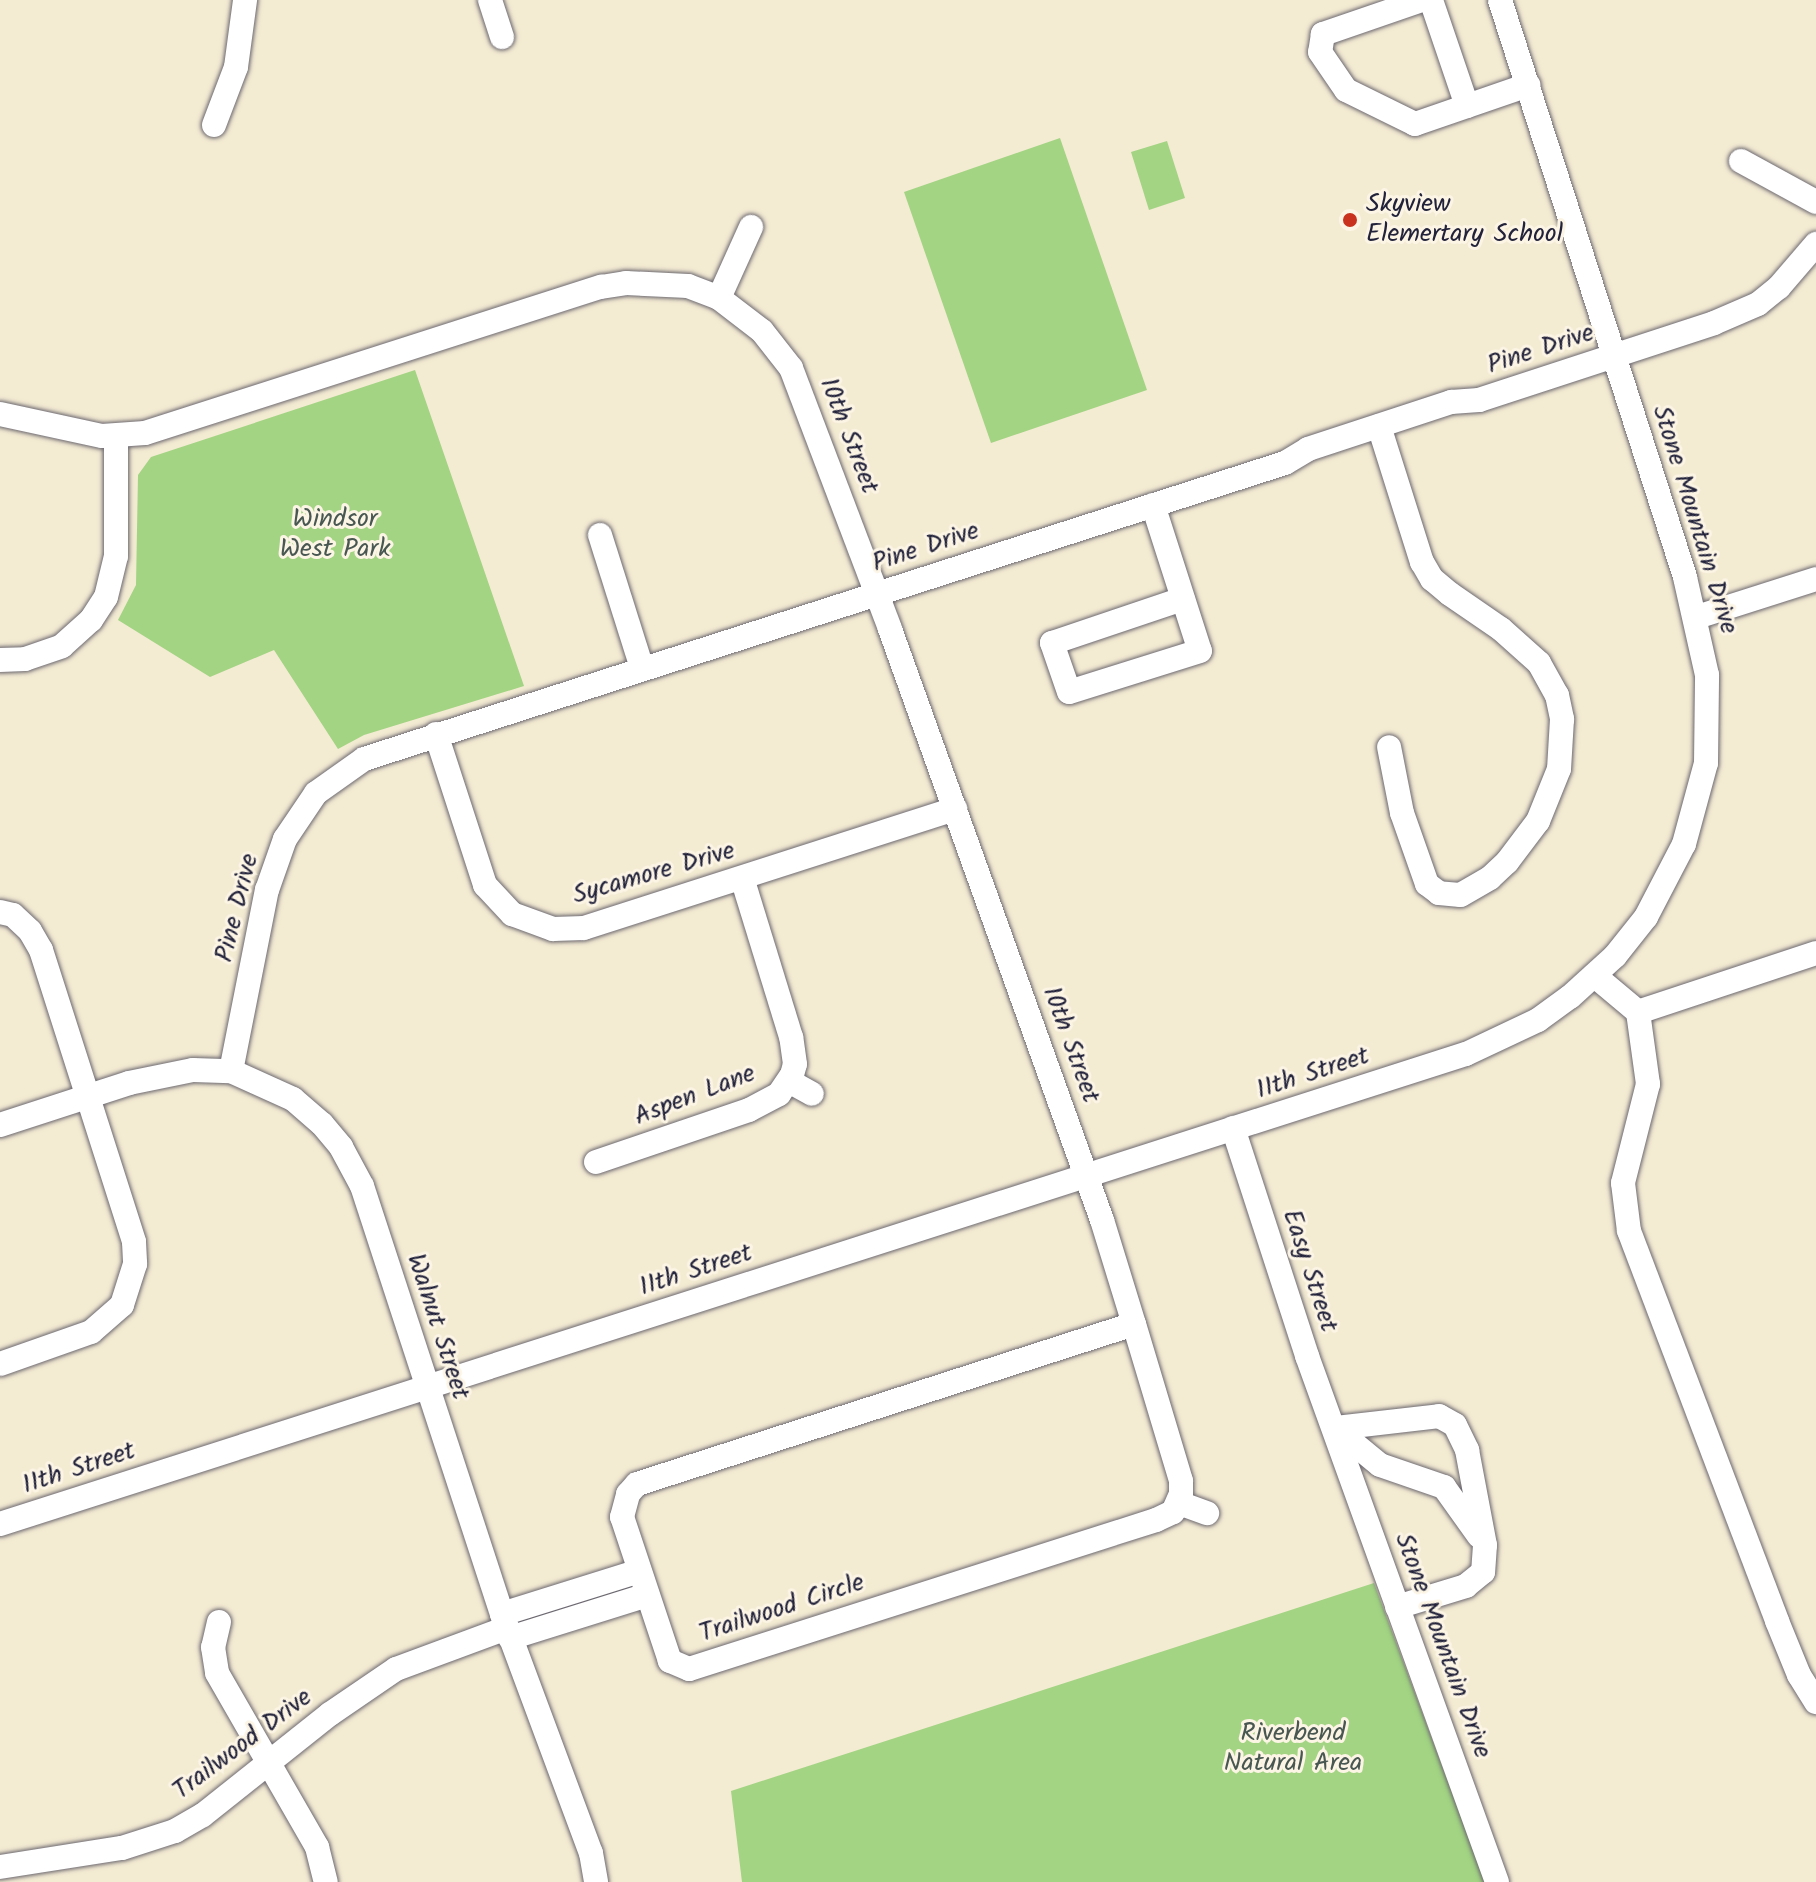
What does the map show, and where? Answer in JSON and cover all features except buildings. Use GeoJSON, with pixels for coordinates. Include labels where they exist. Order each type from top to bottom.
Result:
{"type":"FeatureCollection","features":[{"type":"Feature","properties":{"kind":"street"},"geometry":{"type":"LineString","coordinates":[[214,125],[236,67],[245,0]]}},
{"type":"Feature","properties":{"kind":"street"},"geometry":{"type":"LineString","coordinates":[[490,0],[502,37]]}},
{"type":"Feature","properties":{"kind":"street"},"geometry":{"type":"LineString","coordinates":[[1422,0],[1323,34],[1320,52],[1346,90],[1415,124],[1528,85]]}},
{"type":"Feature","properties":{"kind":"street"},"geometry":{"type":"LineString","coordinates":[[1431,0],[1467,106]]}},
{"type":"Feature","properties":{"kind":"street","name":"Stone Mountain Drive"},"geometry":{"type":"LineString","coordinates":[[1409,1072],[1504,1039],[1538,1020],[1595,976],[1632,936],[1653,906],[1684,844],[1701,789],[1709,701],[1697,617],[1500,0]]}},
{"type":"Feature","properties":{"kind":"street"},"geometry":{"type":"LineString","coordinates":[[1741,161],[1816,202]]}},
{"type":"Feature","properties":{"kind":"street"},"geometry":{"type":"LineString","coordinates":[[719,298],[751,227]]}},
{"type":"Feature","properties":{"kind":"street","name":"Pine Drive"},"geometry":{"type":"LineString","coordinates":[[231,1071],[267,890],[285,839],[316,793],[364,759],[1285,463],[1308,449],[1451,402],[1479,400],[1714,323],[1758,304],[1779,287],[1816,244]]}},
{"type":"Feature","properties":{"kind":"street","name":"10th Street"},"geometry":{"type":"LineString","coordinates":[[0,414],[116,437],[172,426],[601,287],[664,283],[688,286],[719,298],[762,331],[791,368],[876,593],[1087,1175],[1134,1324]]}},
{"type":"Feature","properties":{"kind":"street"},"geometry":{"type":"LineString","coordinates":[[1379,426],[1422,562],[1432,579],[1501,629],[1539,663],[1557,695],[1562,719],[1559,769],[1538,821],[1507,862],[1481,884],[1460,895],[1439,893],[1427,884],[1402,813],[1389,747]]}},
{"type":"Feature","properties":{"kind":"street"},"geometry":{"type":"LineString","coordinates":[[0,660],[25,659],[62,646],[91,620],[106,597],[116,556],[116,437]]}},
{"type":"Feature","properties":{"kind":"street"},"geometry":{"type":"LineString","coordinates":[[1153,505],[1200,651],[1069,692],[1052,643],[1183,599]]}},
{"type":"Feature","properties":{"kind":"street"},"geometry":{"type":"LineString","coordinates":[[600,535],[642,668]]}},
{"type":"Feature","properties":{"kind":"street"},"geometry":{"type":"LineString","coordinates":[[1697,617],[1816,579]]}},
{"type":"Feature","properties":{"kind":"street","name":"Sycamore Drive"},"geometry":{"type":"LineString","coordinates":[[436,734],[478,872],[497,901],[526,922],[553,929],[584,928],[955,809]]}},
{"type":"Feature","properties":{"kind":"street","name":"Aspen Lane"},"geometry":{"type":"LineString","coordinates":[[596,1162],[749,1110],[779,1094],[789,1081],[795,1064],[791,1037],[742,878]]}},
{"type":"Feature","properties":{"kind":"street"},"geometry":{"type":"LineString","coordinates":[[0,912],[13,915],[22,923],[41,950],[134,1242],[131,1284],[122,1305],[91,1332],[0,1364]]}},
{"type":"Feature","properties":{"kind":"street"},"geometry":{"type":"LineString","coordinates":[[1638,1012],[1816,953]]}},
{"type":"Feature","properties":{"kind":"street"},"geometry":{"type":"LineString","coordinates":[[1595,976],[1638,1012],[1648,1084],[1623,1183],[1629,1231],[1772,1609],[1799,1675],[1816,1702]]}},
{"type":"Feature","properties":{"kind":"street","name":"Walnut Street"},"geometry":{"type":"LineString","coordinates":[[0,1125],[173,1073],[231,1071],[293,1099],[322,1124],[341,1147],[362,1186],[506,1627],[591,1853],[596,1882]]}},
{"type":"Feature","properties":{"kind":"street","name":"11th Street"},"geometry":{"type":"LineString","coordinates":[[0,1524],[1409,1072]]}},
{"type":"Feature","properties":{"kind":"street"},"geometry":{"type":"LineString","coordinates":[[789,1081],[812,1094]]}},
{"type":"Feature","properties":{"kind":"street","name":"Easy Street"},"geometry":{"type":"LineString","coordinates":[[1233,1128],[1307,1356],[1336,1428]]}},
{"type":"Feature","properties":{"kind":"street"},"geometry":{"type":"LineString","coordinates":[[1134,1324],[1181,1481],[1179,1503],[1207,1513]]}},
{"type":"Feature","properties":{"kind":"street","name":"Trailwood Circle"},"geometry":{"type":"LineString","coordinates":[[1134,1324],[642,1482],[616,1495],[672,1676],[1156,1520],[1173,1512],[1179,1503]]}},
{"type":"Feature","properties":{"kind":"street"},"geometry":{"type":"LineString","coordinates":[[1336,1428],[1439,1416],[1455,1425],[1467,1450],[1486,1561],[1477,1580],[1397,1607]]}},
{"type":"Feature","properties":{"kind":"street"},"geometry":{"type":"LineString","coordinates":[[1336,1428],[1361,1453],[1380,1465],[1444,1487],[1485,1545]]}},
{"type":"Feature","properties":{"kind":"street","name":"Stone Mountain Drive"},"geometry":{"type":"LineString","coordinates":[[1336,1428],[1497,1882]]}},
{"type":"Feature","properties":{"kind":"street"},"geometry":{"type":"LineString","coordinates":[[1444,1487],[1467,1450]]}},
{"type":"Feature","properties":{"kind":"street"},"geometry":{"type":"LineString","coordinates":[[506,1627],[639,1571]]}},
{"type":"Feature","properties":{"kind":"street"},"geometry":{"type":"LineString","coordinates":[[506,1627],[647,1595]]}},
{"type":"Feature","properties":{"kind":"street"},"geometry":{"type":"LineString","coordinates":[[219,1622],[213,1647],[217,1673],[317,1847],[326,1882]]}},
{"type":"Feature","properties":{"kind":"street","name":"Trailwood Drive"},"geometry":{"type":"LineString","coordinates":[[0,1867],[122,1848],[175,1831],[203,1815],[330,1714],[396,1669],[506,1627]]}},
{"type":"Feature","properties":{"kind":"green space"},"geometry":{"type":"Polygon","coordinates":[[[1060,138],[1147,390],[991,443],[904,192],[1060,138]]]}},
{"type":"Feature","properties":{"kind":"green space"},"geometry":{"type":"Polygon","coordinates":[[[1167,141],[1185,198],[1149,210],[1131,152],[1167,141]]]}},
{"type":"Feature","properties":{"kind":"green space","name":"Windsor West Park"},"geometry":{"type":"Polygon","coordinates":[[[415,370],[524,686],[364,735],[338,749],[274,650],[210,677],[118,620],[136,585],[138,475],[151,457],[415,370]]]}},
{"type":"Feature","properties":{"kind":"green space","name":"Riverbend Natural Area"},"geometry":{"type":"Polygon","coordinates":[[[1374,1583],[1485,1882],[742,1882],[731,1791],[1374,1583]]]}},
{"type":"Feature","properties":{"kind":"place","name":"Skyview Elemertary School"},"geometry":{"type":"Point","coordinates":[1350,220]}}]}
